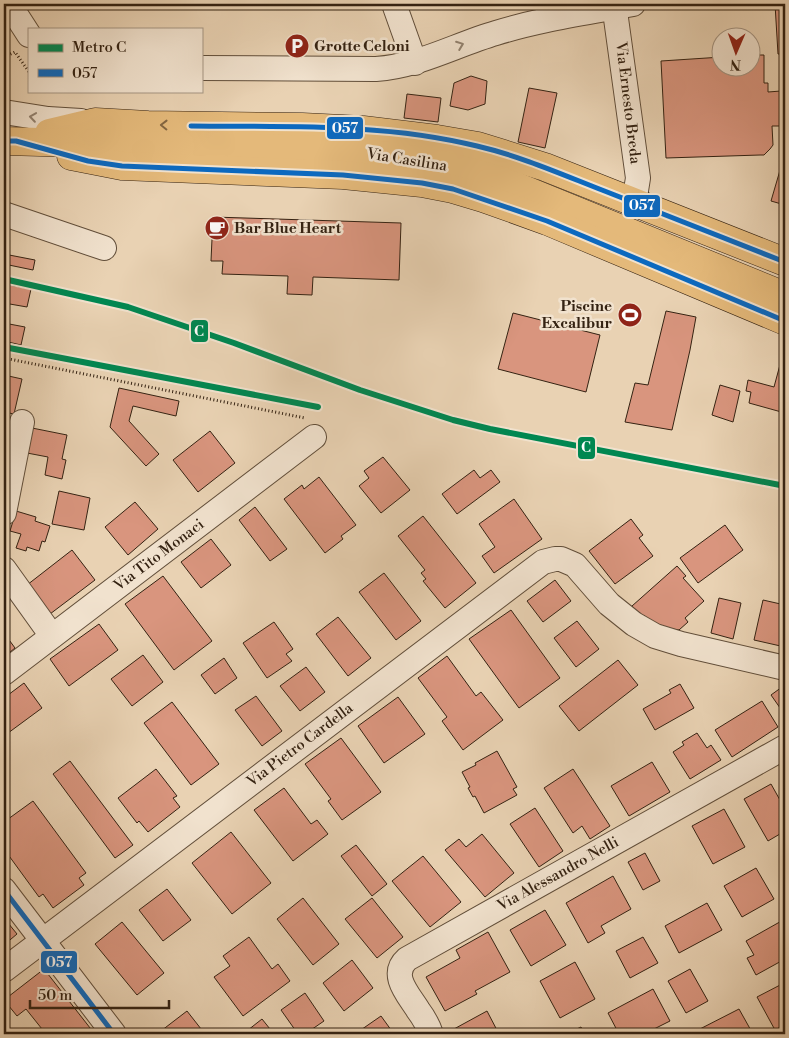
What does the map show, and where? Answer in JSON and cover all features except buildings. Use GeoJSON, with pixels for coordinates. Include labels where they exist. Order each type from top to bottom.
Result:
{"type":"FeatureCollection","features":[{"type":"Feature","properties":{"kind":"main road"},"geometry":{"type":"LineString","coordinates":[[10,141],[95,122],[148,125],[302,127],[363,130],[437,138],[478,146],[545,167],[785,262]]}},
{"type":"Feature","properties":{"kind":"main road"},"geometry":{"type":"LineString","coordinates":[[10,141],[88,161],[122,166],[343,174],[422,183],[453,189],[556,224],[785,321]]}},
{"type":"Feature","properties":{"kind":"main road","name":"Via Casilina"},"geometry":{"type":"LineString","coordinates":[[10,141],[326,150],[406,158],[476,172],[555,201],[785,296]]}},
{"type":"Feature","properties":{"kind":"street"},"geometry":{"type":"LineString","coordinates":[[9,4],[28,34]]}},
{"type":"Feature","properties":{"kind":"street"},"geometry":{"type":"LineString","coordinates":[[394,4],[415,63]]}},
{"type":"Feature","properties":{"kind":"street"},"geometry":{"type":"LineString","coordinates":[[202,68],[376,69],[415,63],[464,43],[512,28],[621,5]]}},
{"type":"Feature","properties":{"kind":"street","name":"Via Ernesto Breda"},"geometry":{"type":"LineString","coordinates":[[621,5],[638,178],[634,203]]}},
{"type":"Feature","properties":{"kind":"street"},"geometry":{"type":"LineString","coordinates":[[4,112],[48,119],[95,122]]}},
{"type":"Feature","properties":{"kind":"street"},"geometry":{"type":"LineString","coordinates":[[4,214],[104,248]]}},
{"type":"Feature","properties":{"kind":"street"},"geometry":{"type":"LineString","coordinates":[[4,512],[22,422]]}},
{"type":"Feature","properties":{"kind":"street","name":"Via Tito Monaci"},"geometry":{"type":"LineString","coordinates":[[4,673],[314,437]]}},
{"type":"Feature","properties":{"kind":"street","name":"Via Pietro Cardella"},"geometry":{"type":"LineString","coordinates":[[4,970],[538,565],[549,560],[561,560],[575,565],[599,594],[618,611],[634,624],[655,636],[681,644],[785,668]]}},
{"type":"Feature","properties":{"kind":"street"},"geometry":{"type":"LineString","coordinates":[[4,569],[52,636]]}},
{"type":"Feature","properties":{"kind":"street","name":"Via Alessandro Nelli"},"geometry":{"type":"LineString","coordinates":[[431,1034],[425,1020],[401,984],[400,972],[403,962],[785,747]]}},
{"type":"Feature","properties":{"kind":"street"},"geometry":{"type":"LineString","coordinates":[[4,890],[114,1034]]}},
{"type":"Feature","properties":{"kind":"path"},"geometry":{"type":"LineString","coordinates":[[4,57],[15,52],[28,71]]}},
{"type":"Feature","properties":{"kind":"path"},"geometry":{"type":"LineString","coordinates":[[4,358],[308,419],[314,437]]}},
{"type":"Feature","properties":{"kind":"metro line","name":"C"},"geometry":{"type":"LineString","coordinates":[[4,279],[128,307],[234,343],[360,390],[453,420],[490,429],[785,486]]}},
{"type":"Feature","properties":{"kind":"metro line","name":"C"},"geometry":{"type":"LineString","coordinates":[[4,347],[318,407]]}},
{"type":"Feature","properties":{"kind":"transit line","name":"057"},"geometry":{"type":"LineString","coordinates":[[191,126],[371,130],[407,133],[477,146],[540,166],[785,262]]}},
{"type":"Feature","properties":{"kind":"transit line","name":"057"},"geometry":{"type":"LineString","coordinates":[[4,141],[16,141],[88,161],[122,166],[343,175],[422,183],[453,189],[547,221],[785,321]]}},
{"type":"Feature","properties":{"kind":"transit line","name":"057"},"geometry":{"type":"LineString","coordinates":[[4,890],[114,1034]]}},
{"type":"Feature","properties":{"kind":"place","name":"Grotte Celoni"},"geometry":{"type":"Point","coordinates":[297,46]}},
{"type":"Feature","properties":{"kind":"place","name":"Bar Blue Heart"},"geometry":{"type":"Point","coordinates":[217,228]}},
{"type":"Feature","properties":{"kind":"place","name":"Piscine Excalibur"},"geometry":{"type":"Point","coordinates":[630,315]}}]}
